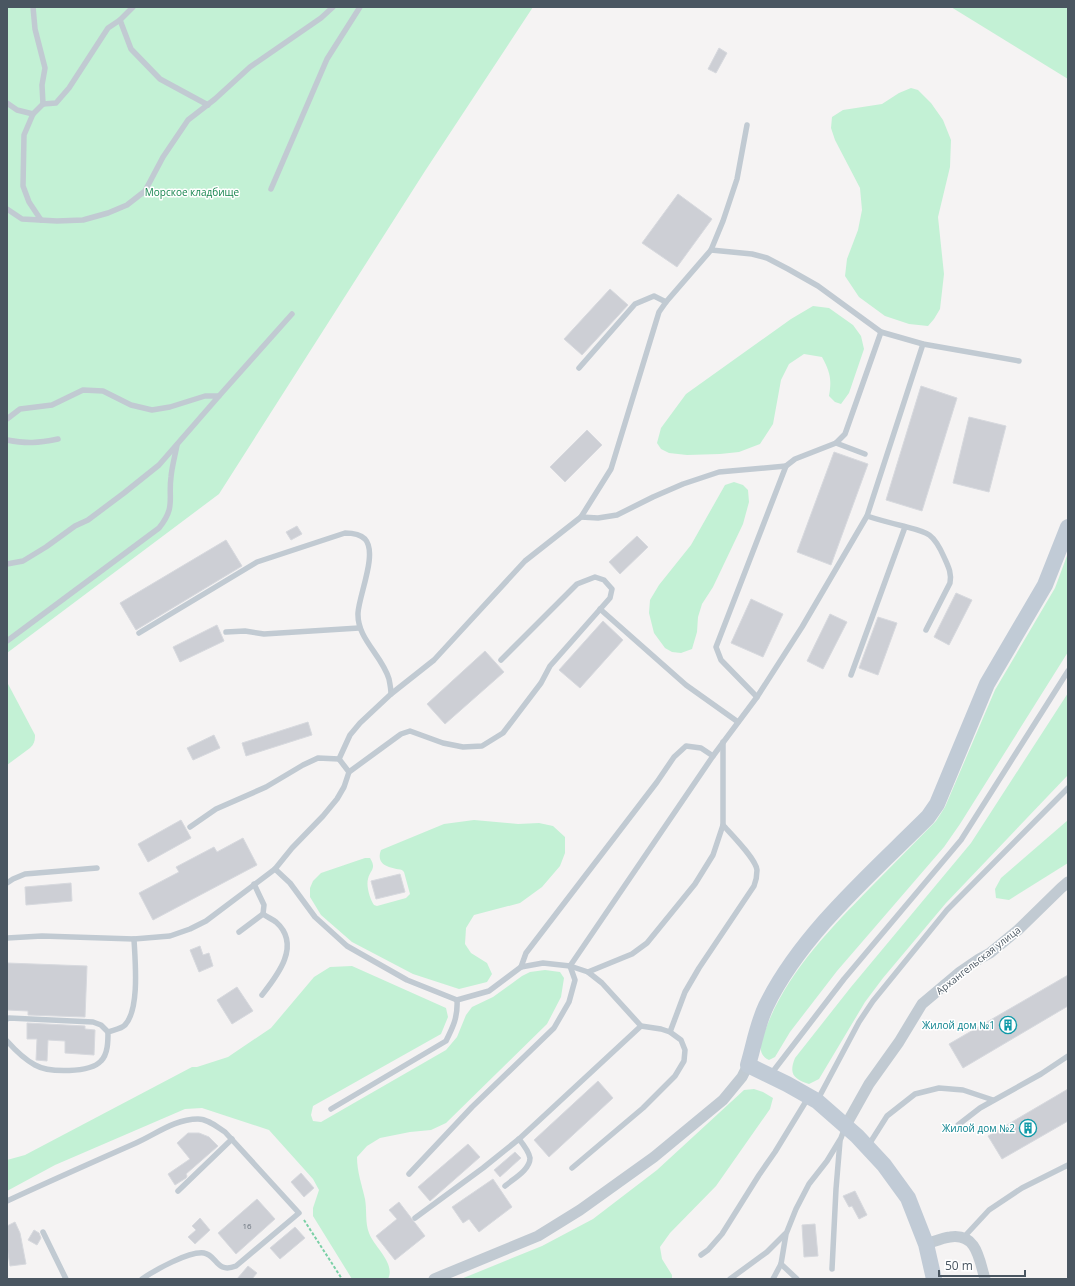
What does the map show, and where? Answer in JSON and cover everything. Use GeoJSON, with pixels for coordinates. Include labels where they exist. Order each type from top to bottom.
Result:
{"type":"FeatureCollection","features":[{"type":"Feature","properties":{"kind":"main road"},"geometry":{"type":"LineString","coordinates":[[934,1279],[926,1244],[908,1198],[884,1165],[868,1147],[843,1132],[813,1098],[748,1065],[755,1035],[766,1007],[787,969],[812,937],[839,907],[928,817],[937,804],[987,684],[1045,585],[1068,527]]}},
{"type":"Feature","properties":{"kind":"street","name":"Архангельская улица"},"geometry":{"type":"LineString","coordinates":[[843,1132],[869,1084],[899,1042],[922,1004],[960,972],[978,959],[990,953],[1018,930],[1068,882]]}},
{"type":"Feature","properties":{"kind":"street"},"geometry":{"type":"LineString","coordinates":[[434,1279],[538,1236],[580,1210],[654,1158],[723,1100],[742,1077],[748,1065]]}},
{"type":"Feature","properties":{"kind":"street"},"geometry":{"type":"LineString","coordinates":[[926,1244],[949,1237],[964,1238],[972,1243],[977,1250],[985,1279]]}},
{"type":"Feature","properties":{"kind":"lane"},"geometry":{"type":"LineString","coordinates":[[33,7],[35,29],[45,68],[42,85],[43,104]]}},
{"type":"Feature","properties":{"kind":"lane"},"geometry":{"type":"LineString","coordinates":[[41,220],[29,202],[23,186],[24,135],[33,114],[43,104],[56,103],[69,88],[108,28],[120,20],[133,7]]}},
{"type":"Feature","properties":{"kind":"lane"},"geometry":{"type":"LineString","coordinates":[[7,209],[22,219],[57,221],[83,220],[108,213],[127,205],[146,192],[163,157],[188,120],[208,105],[250,67],[320,18],[333,7]]}},
{"type":"Feature","properties":{"kind":"lane"},"geometry":{"type":"LineString","coordinates":[[272,189],[327,59],[360,7]]}},
{"type":"Feature","properties":{"kind":"lane"},"geometry":{"type":"LineString","coordinates":[[120,20],[131,49],[160,79],[208,105]]}},
{"type":"Feature","properties":{"kind":"lane"},"geometry":{"type":"LineString","coordinates":[[7,104],[17,110],[33,114]]}},
{"type":"Feature","properties":{"kind":"lane"},"geometry":{"type":"LineString","coordinates":[[338,759],[350,735],[360,723],[391,694],[434,660],[525,561],[581,517],[611,469],[659,312],[710,250],[723,221],[737,179],[747,125]]}},
{"type":"Feature","properties":{"kind":"lane"},"geometry":{"type":"LineString","coordinates":[[710,250],[752,254],[767,258],[788,268],[818,286],[882,332],[923,344],[1019,361]]}},
{"type":"Feature","properties":{"kind":"lane"},"geometry":{"type":"LineString","coordinates":[[579,368],[635,304],[654,296],[666,302]]}},
{"type":"Feature","properties":{"kind":"lane"},"geometry":{"type":"LineString","coordinates":[[7,564],[23,560],[46,547],[75,526],[88,520],[159,465],[292,314]]}},
{"type":"Feature","properties":{"kind":"lane"},"geometry":{"type":"LineString","coordinates":[[757,697],[721,660],[716,647],[786,466],[795,459],[836,443],[845,434],[882,332]]}},
{"type":"Feature","properties":{"kind":"lane"},"geometry":{"type":"LineString","coordinates":[[570,966],[713,756],[757,697],[802,628],[867,516],[923,344]]}},
{"type":"Feature","properties":{"kind":"lane"},"geometry":{"type":"LineString","coordinates":[[7,419],[20,409],[52,404],[83,390],[103,391],[131,405],[152,410],[170,407],[205,396],[219,396]]}},
{"type":"Feature","properties":{"kind":"lane"},"geometry":{"type":"LineString","coordinates":[[7,440],[23,443],[41,443],[58,439]]}},
{"type":"Feature","properties":{"kind":"lane"},"geometry":{"type":"LineString","coordinates":[[836,443],[865,454]]}},
{"type":"Feature","properties":{"kind":"lane"},"geometry":{"type":"LineString","coordinates":[[7,640],[159,528],[166,520],[171,503],[171,478],[177,445]]}},
{"type":"Feature","properties":{"kind":"lane"},"geometry":{"type":"LineString","coordinates":[[581,517],[598,518],[616,515],[683,484],[719,472],[786,466]]}},
{"type":"Feature","properties":{"kind":"lane"},"geometry":{"type":"LineString","coordinates":[[867,516],[905,527],[919,529],[930,535],[939,545],[950,571],[950,584],[926,630]]}},
{"type":"Feature","properties":{"kind":"lane"},"geometry":{"type":"LineString","coordinates":[[851,675],[905,527]]}},
{"type":"Feature","properties":{"kind":"lane"},"geometry":{"type":"LineString","coordinates":[[139,633],[257,562],[345,533],[357,534],[365,539],[371,552],[358,613],[359,628],[381,663],[389,679],[391,694]]}},
{"type":"Feature","properties":{"kind":"lane"},"geometry":{"type":"LineString","coordinates":[[7,938],[42,936],[134,939],[170,936],[190,929],[206,921],[275,869],[292,848],[337,800],[344,787],[349,772],[400,734],[410,731],[443,743],[463,747],[482,746],[503,733],[541,684],[550,666],[610,598],[612,588],[604,580],[595,577],[577,584],[501,660]]}},
{"type":"Feature","properties":{"kind":"lane"},"geometry":{"type":"LineString","coordinates":[[600,609],[686,685],[738,722]]}},
{"type":"Feature","properties":{"kind":"lane"},"geometry":{"type":"LineString","coordinates":[[226,632],[245,631],[264,634],[359,628]]}},
{"type":"Feature","properties":{"kind":"lane"},"geometry":{"type":"LineString","coordinates":[[770,1076],[844,979],[961,840],[1068,671]]}},
{"type":"Feature","properties":{"kind":"lane"},"geometry":{"type":"LineString","coordinates":[[588,972],[632,954],[648,943],[695,884],[713,855],[724,825],[723,742]]}},
{"type":"Feature","properties":{"kind":"lane"},"geometry":{"type":"LineString","coordinates":[[521,967],[526,953],[658,782],[674,757],[686,746],[701,748],[713,756]]}},
{"type":"Feature","properties":{"kind":"lane"},"geometry":{"type":"LineString","coordinates":[[190,827],[216,808],[266,787],[318,758],[338,759],[349,772]]}},
{"type":"Feature","properties":{"kind":"lane"},"geometry":{"type":"LineString","coordinates":[[701,1255],[708,1250],[722,1234],[759,1175],[813,1098],[873,1001],[947,910],[1068,788]]}},
{"type":"Feature","properties":{"kind":"lane"},"geometry":{"type":"LineString","coordinates":[[670,1032],[685,992],[699,968],[754,886],[756,879],[757,869],[752,860],[724,825]]}},
{"type":"Feature","properties":{"kind":"lane"},"geometry":{"type":"LineString","coordinates":[[7,883],[26,874],[97,868]]}},
{"type":"Feature","properties":{"kind":"lane"},"geometry":{"type":"LineString","coordinates":[[275,869],[294,888],[315,917],[347,946],[407,980],[457,1000],[489,991],[521,967],[543,963],[570,966],[588,972],[602,982],[641,1026],[670,1032],[681,1040],[685,1050],[684,1061],[675,1076],[642,1108],[572,1168]]}},
{"type":"Feature","properties":{"kind":"lane"},"geometry":{"type":"LineString","coordinates":[[239,932],[263,914],[264,905],[254,884]]}},
{"type":"Feature","properties":{"kind":"lane"},"geometry":{"type":"LineString","coordinates":[[262,995],[276,978],[286,960],[288,944],[283,931],[276,922],[263,914]]}},
{"type":"Feature","properties":{"kind":"lane"},"geometry":{"type":"LineString","coordinates":[[108,1032],[124,1026],[129,1020],[132,1010],[136,983],[134,939]]}},
{"type":"Feature","properties":{"kind":"lane"},"geometry":{"type":"LineString","coordinates":[[408,1174],[472,1107],[554,1028],[569,1002],[575,980],[570,966]]}},
{"type":"Feature","properties":{"kind":"lane"},"geometry":{"type":"LineString","coordinates":[[331,1109],[446,1041],[453,1028],[458,1013],[457,1000]]}},
{"type":"Feature","properties":{"kind":"lane"},"geometry":{"type":"LineString","coordinates":[[7,1019],[93,1022],[101,1025],[108,1032]]}},
{"type":"Feature","properties":{"kind":"lane"},"geometry":{"type":"LineString","coordinates":[[415,1218],[483,1168],[519,1139],[641,1026]]}},
{"type":"Feature","properties":{"kind":"lane"},"geometry":{"type":"LineString","coordinates":[[7,1041],[20,1054],[36,1066],[61,1071],[82,1069],[96,1065],[102,1061],[105,1055],[108,1032]]}},
{"type":"Feature","properties":{"kind":"lane"},"geometry":{"type":"LineString","coordinates":[[958,1125],[970,1114],[1041,1074],[1068,1056]]}},
{"type":"Feature","properties":{"kind":"lane"},"geometry":{"type":"LineString","coordinates":[[868,1147],[887,1116],[915,1094],[939,1088],[963,1090],[993,1100]]}},
{"type":"Feature","properties":{"kind":"lane"},"geometry":{"type":"LineString","coordinates":[[7,1201],[146,1138],[173,1124],[185,1120],[200,1119],[212,1123],[225,1132],[299,1213],[236,1266],[224,1268],[206,1253],[195,1253],[142,1279]]}},
{"type":"Feature","properties":{"kind":"lane"},"geometry":{"type":"LineString","coordinates":[[773,1279],[782,1264],[786,1234],[796,1208],[809,1184],[827,1161],[843,1132]]}},
{"type":"Feature","properties":{"kind":"lane"},"geometry":{"type":"LineString","coordinates":[[832,1269],[836,1189],[843,1132]]}},
{"type":"Feature","properties":{"kind":"lane"},"geometry":{"type":"LineString","coordinates":[[178,1191],[232,1139]]}},
{"type":"Feature","properties":{"kind":"lane"},"geometry":{"type":"LineString","coordinates":[[505,1186],[522,1172],[530,1159],[519,1139]]}},
{"type":"Feature","properties":{"kind":"lane"},"geometry":{"type":"LineString","coordinates":[[964,1238],[989,1210],[1022,1188],[1068,1165]]}},
{"type":"Feature","properties":{"kind":"lane"},"geometry":{"type":"LineString","coordinates":[[43,1232],[66,1279]]}},
{"type":"Feature","properties":{"kind":"lane"},"geometry":{"type":"LineString","coordinates":[[730,1279],[767,1252],[786,1234]]}},
{"type":"Feature","properties":{"kind":"lane"},"geometry":{"type":"LineString","coordinates":[[782,1264],[797,1279]]}},
{"type":"Feature","properties":{"kind":"path"},"geometry":{"type":"LineString","coordinates":[[299,1213],[342,1279]]}},
{"type":"Feature","properties":{"kind":"green space","name":"Морское кладбище"},"geometry":{"type":"Polygon","coordinates":[[[7,7],[533,7],[425,171],[219,494],[7,653],[7,7]]]}},
{"type":"Feature","properties":{"kind":"green space"},"geometry":{"type":"Polygon","coordinates":[[[951,7],[1068,7],[1068,79],[951,7]]]}},
{"type":"Feature","properties":{"kind":"green space"},"geometry":{"type":"Polygon","coordinates":[[[911,88],[918,90],[931,103],[943,120],[951,140],[950,167],[938,217],[944,274],[940,309],[928,326],[909,324],[885,316],[859,297],[845,276],[847,259],[858,230],[862,210],[860,188],[835,140],[831,128],[832,117],[843,110],[882,104],[899,93],[911,88]]]}},
{"type":"Feature","properties":{"kind":"green space"},"geometry":{"type":"Polygon","coordinates":[[[813,306],[829,308],[853,325],[861,336],[864,349],[849,393],[841,404],[835,402],[829,396],[830,376],[822,357],[804,354],[789,364],[781,380],[773,424],[760,444],[739,452],[720,454],[687,455],[669,453],[661,449],[657,443],[661,428],[686,394],[791,319],[813,306]]]}},
{"type":"Feature","properties":{"kind":"green space"},"geometry":{"type":"Polygon","coordinates":[[[734,482],[743,485],[748,490],[749,502],[743,524],[713,587],[702,604],[692,649],[681,653],[672,652],[665,648],[654,633],[649,613],[650,600],[659,585],[691,545],[725,485],[734,482]]]}},
{"type":"Feature","properties":{"kind":"green space"},"geometry":{"type":"Polygon","coordinates":[[[1068,553],[1068,652],[944,847],[837,971],[790,1032],[775,1057],[769,1060],[762,1054],[761,1051],[762,1039],[774,1010],[796,972],[839,920],[936,821],[945,807],[995,690],[1055,588],[1068,553]]]}},
{"type":"Feature","properties":{"kind":"green space"},"geometry":{"type":"Polygon","coordinates":[[[7,682],[35,735],[35,739],[30,748],[7,765],[7,682]]]}},
{"type":"Feature","properties":{"kind":"green space"},"geometry":{"type":"Polygon","coordinates":[[[1068,693],[1068,775],[946,903],[883,978],[865,1002],[819,1079],[809,1084],[794,1076],[792,1069],[795,1058],[851,987],[971,843],[1068,693]]]}},
{"type":"Feature","properties":{"kind":"green space"},"geometry":{"type":"Polygon","coordinates":[[[474,820],[518,824],[539,823],[553,826],[565,837],[565,853],[560,866],[542,887],[520,903],[474,915],[466,928],[465,944],[471,953],[487,963],[492,974],[487,982],[459,989],[413,974],[352,942],[321,915],[310,897],[310,888],[313,881],[321,873],[365,858],[370,858],[373,867],[368,879],[368,889],[374,905],[377,906],[406,898],[410,894],[404,872],[382,863],[380,860],[381,850],[444,824],[474,820]]]}},
{"type":"Feature","properties":{"kind":"green space"},"geometry":{"type":"Polygon","coordinates":[[[1068,820],[1068,863],[1009,900],[996,898],[995,889],[1001,878],[1068,820]]]}},
{"type":"Feature","properties":{"kind":"green space"},"geometry":{"type":"Polygon","coordinates":[[[352,966],[446,1008],[448,1017],[441,1034],[313,1106],[311,1115],[313,1121],[321,1122],[446,1050],[457,1037],[466,1015],[472,1007],[493,997],[522,976],[530,972],[545,970],[560,972],[564,978],[561,997],[547,1024],[446,1123],[431,1130],[410,1132],[380,1138],[367,1146],[357,1157],[365,1199],[369,1233],[387,1261],[390,1273],[388,1279],[352,1279],[313,1216],[313,1208],[319,1190],[313,1179],[269,1130],[202,1108],[185,1109],[55,1165],[7,1191],[7,1160],[25,1155],[192,1067],[197,1067],[228,1057],[271,1028],[314,977],[330,967],[352,966]]]}},
{"type":"Feature","properties":{"kind":"green space"},"geometry":{"type":"Polygon","coordinates":[[[754,1089],[773,1098],[770,1109],[716,1186],[670,1233],[660,1247],[662,1259],[672,1275],[672,1279],[461,1279],[542,1246],[593,1219],[657,1170],[744,1090],[754,1089]]]}},
{"type":"Feature","properties":{"kind":"building"},"geometry":{"type":"Polygon","coordinates":[[[719,48],[727,53],[716,73],[708,69],[719,48]]]}},
{"type":"Feature","properties":{"kind":"building"},"geometry":{"type":"Polygon","coordinates":[[[678,194],[712,219],[677,267],[642,243],[678,194]]]}},
{"type":"Feature","properties":{"kind":"building"},"geometry":{"type":"Polygon","coordinates":[[[610,289],[628,305],[582,355],[564,339],[610,289]]]}},
{"type":"Feature","properties":{"kind":"building"},"geometry":{"type":"Polygon","coordinates":[[[921,386],[957,398],[922,511],[886,500],[921,386]]]}},
{"type":"Feature","properties":{"kind":"building"},"geometry":{"type":"Polygon","coordinates":[[[969,417],[1006,426],[989,492],[953,483],[969,417]]]}},
{"type":"Feature","properties":{"kind":"building"},"geometry":{"type":"Polygon","coordinates":[[[587,430],[602,445],[565,482],[550,467],[587,430]]]}},
{"type":"Feature","properties":{"kind":"building"},"geometry":{"type":"Polygon","coordinates":[[[834,452],[868,464],[831,565],[797,552],[834,452]]]}},
{"type":"Feature","properties":{"kind":"building"},"geometry":{"type":"Polygon","coordinates":[[[297,526],[302,534],[291,540],[286,532],[297,526]]]}},
{"type":"Feature","properties":{"kind":"building"},"geometry":{"type":"Polygon","coordinates":[[[637,536],[648,547],[620,574],[609,562],[637,536]]]}},
{"type":"Feature","properties":{"kind":"building"},"geometry":{"type":"Polygon","coordinates":[[[226,540],[242,566],[136,630],[120,603],[226,540]]]}},
{"type":"Feature","properties":{"kind":"building"},"geometry":{"type":"Polygon","coordinates":[[[956,593],[972,600],[949,645],[934,637],[956,593]]]}},
{"type":"Feature","properties":{"kind":"building"},"geometry":{"type":"Polygon","coordinates":[[[751,599],[783,614],[763,657],[731,643],[751,599]]]}},
{"type":"Feature","properties":{"kind":"building"},"geometry":{"type":"Polygon","coordinates":[[[830,614],[847,622],[823,669],[807,661],[830,614]]]}},
{"type":"Feature","properties":{"kind":"building"},"geometry":{"type":"Polygon","coordinates":[[[878,617],[897,623],[878,675],[859,668],[878,617]]]}},
{"type":"Feature","properties":{"kind":"building"},"geometry":{"type":"Polygon","coordinates":[[[603,621],[623,640],[580,688],[559,670],[603,621]]]}},
{"type":"Feature","properties":{"kind":"building"},"geometry":{"type":"Polygon","coordinates":[[[217,625],[224,641],[180,662],[173,647],[217,625]]]}},
{"type":"Feature","properties":{"kind":"building"},"geometry":{"type":"Polygon","coordinates":[[[485,651],[504,672],[445,724],[427,704],[485,651]]]}},
{"type":"Feature","properties":{"kind":"building"},"geometry":{"type":"Polygon","coordinates":[[[308,722],[312,735],[246,756],[242,743],[308,722]]]}},
{"type":"Feature","properties":{"kind":"building"},"geometry":{"type":"Polygon","coordinates":[[[214,735],[220,748],[193,760],[187,748],[214,735]]]}},
{"type":"Feature","properties":{"kind":"building"},"geometry":{"type":"Polygon","coordinates":[[[181,820],[191,838],[148,862],[138,844],[181,820]]]}},
{"type":"Feature","properties":{"kind":"building"},"geometry":{"type":"Polygon","coordinates":[[[243,838],[257,865],[153,920],[139,893],[179,872],[176,867],[214,847],[217,852],[243,838]]]}},
{"type":"Feature","properties":{"kind":"building"},"geometry":{"type":"Polygon","coordinates":[[[400,874],[405,892],[376,899],[371,881],[400,874]]]}},
{"type":"Feature","properties":{"kind":"building"},"geometry":{"type":"Polygon","coordinates":[[[71,883],[72,901],[26,905],[25,887],[71,883]]]}},
{"type":"Feature","properties":{"kind":"building"},"geometry":{"type":"Polygon","coordinates":[[[200,946],[203,955],[209,953],[213,966],[199,972],[190,950],[200,946]]]}},
{"type":"Feature","properties":{"kind":"building"},"geometry":{"type":"Polygon","coordinates":[[[7,963],[87,966],[85,1017],[28,1015],[28,1011],[7,1010],[7,963]]]}},
{"type":"Feature","properties":{"kind":"building","name":"Жилой дом №1"},"geometry":{"type":"Polygon","coordinates":[[[1068,975],[1068,1006],[963,1068],[949,1044],[1068,975]]]}},
{"type":"Feature","properties":{"kind":"building"},"geometry":{"type":"Polygon","coordinates":[[[237,987],[253,1011],[232,1024],[217,1000],[237,987]]]}},
{"type":"Feature","properties":{"kind":"building"},"geometry":{"type":"Polygon","coordinates":[[[27,1023],[85,1026],[85,1029],[95,1030],[94,1055],[65,1053],[65,1041],[48,1040],[47,1061],[36,1060],[37,1039],[27,1039],[27,1023]]]}},
{"type":"Feature","properties":{"kind":"building"},"geometry":{"type":"Polygon","coordinates":[[[598,1081],[613,1098],[549,1157],[534,1140],[598,1081]]]}},
{"type":"Feature","properties":{"kind":"building","name":"Жилой дом №2"},"geometry":{"type":"Polygon","coordinates":[[[1068,1089],[1068,1121],[1002,1159],[988,1136],[1068,1089]]]}},
{"type":"Feature","properties":{"kind":"building"},"geometry":{"type":"Polygon","coordinates":[[[188,1133],[199,1133],[209,1137],[218,1146],[186,1174],[186,1178],[175,1185],[168,1174],[190,1159],[177,1143],[188,1133]]]}},
{"type":"Feature","properties":{"kind":"building"},"geometry":{"type":"Polygon","coordinates":[[[468,1144],[480,1157],[430,1201],[418,1187],[468,1144]]]}},
{"type":"Feature","properties":{"kind":"building"},"geometry":{"type":"Polygon","coordinates":[[[515,1152],[521,1158],[500,1177],[494,1170],[515,1152]]]}},
{"type":"Feature","properties":{"kind":"building"},"geometry":{"type":"Polygon","coordinates":[[[301,1173],[314,1188],[304,1197],[291,1182],[301,1173]]]}},
{"type":"Feature","properties":{"kind":"building"},"geometry":{"type":"Polygon","coordinates":[[[493,1179],[512,1207],[479,1232],[469,1219],[463,1223],[452,1207],[493,1179]]]}},
{"type":"Feature","properties":{"kind":"building"},"geometry":{"type":"Polygon","coordinates":[[[855,1191],[867,1215],[859,1219],[852,1206],[849,1207],[843,1196],[855,1191]]]}},
{"type":"Feature","properties":{"kind":"building"},"geometry":{"type":"Polygon","coordinates":[[[257,1199],[275,1219],[236,1254],[218,1233],[257,1199]]]}},
{"type":"Feature","properties":{"kind":"building"},"geometry":{"type":"Polygon","coordinates":[[[399,1202],[425,1236],[395,1260],[376,1236],[397,1219],[389,1210],[399,1202]]]}},
{"type":"Feature","properties":{"kind":"building"},"geometry":{"type":"Polygon","coordinates":[[[200,1218],[210,1230],[195,1244],[188,1237],[196,1230],[192,1226],[200,1218]]]}},
{"type":"Feature","properties":{"kind":"building"},"geometry":{"type":"Polygon","coordinates":[[[15,1222],[20,1233],[26,1264],[10,1266],[7,1247],[7,1226],[15,1222]]]}},
{"type":"Feature","properties":{"kind":"building"},"geometry":{"type":"Polygon","coordinates":[[[815,1224],[818,1256],[804,1257],[802,1225],[815,1224]]]}},
{"type":"Feature","properties":{"kind":"building"},"geometry":{"type":"Polygon","coordinates":[[[295,1227],[305,1238],[280,1259],[270,1248],[295,1227]]]}},
{"type":"Feature","properties":{"kind":"building"},"geometry":{"type":"Polygon","coordinates":[[[34,1230],[39,1233],[41,1238],[37,1245],[28,1240],[34,1230]]]}},
{"type":"Feature","properties":{"kind":"building"},"geometry":{"type":"Polygon","coordinates":[[[248,1266],[257,1273],[252,1279],[237,1279],[248,1266]]]}},
{"type":"Feature","properties":{"kind":"place","name":"Жилой дом №1"},"geometry":{"type":"Point","coordinates":[1008,1025]}},
{"type":"Feature","properties":{"kind":"place","name":"Жилой дом №2"},"geometry":{"type":"Point","coordinates":[1028,1128]}}]}
